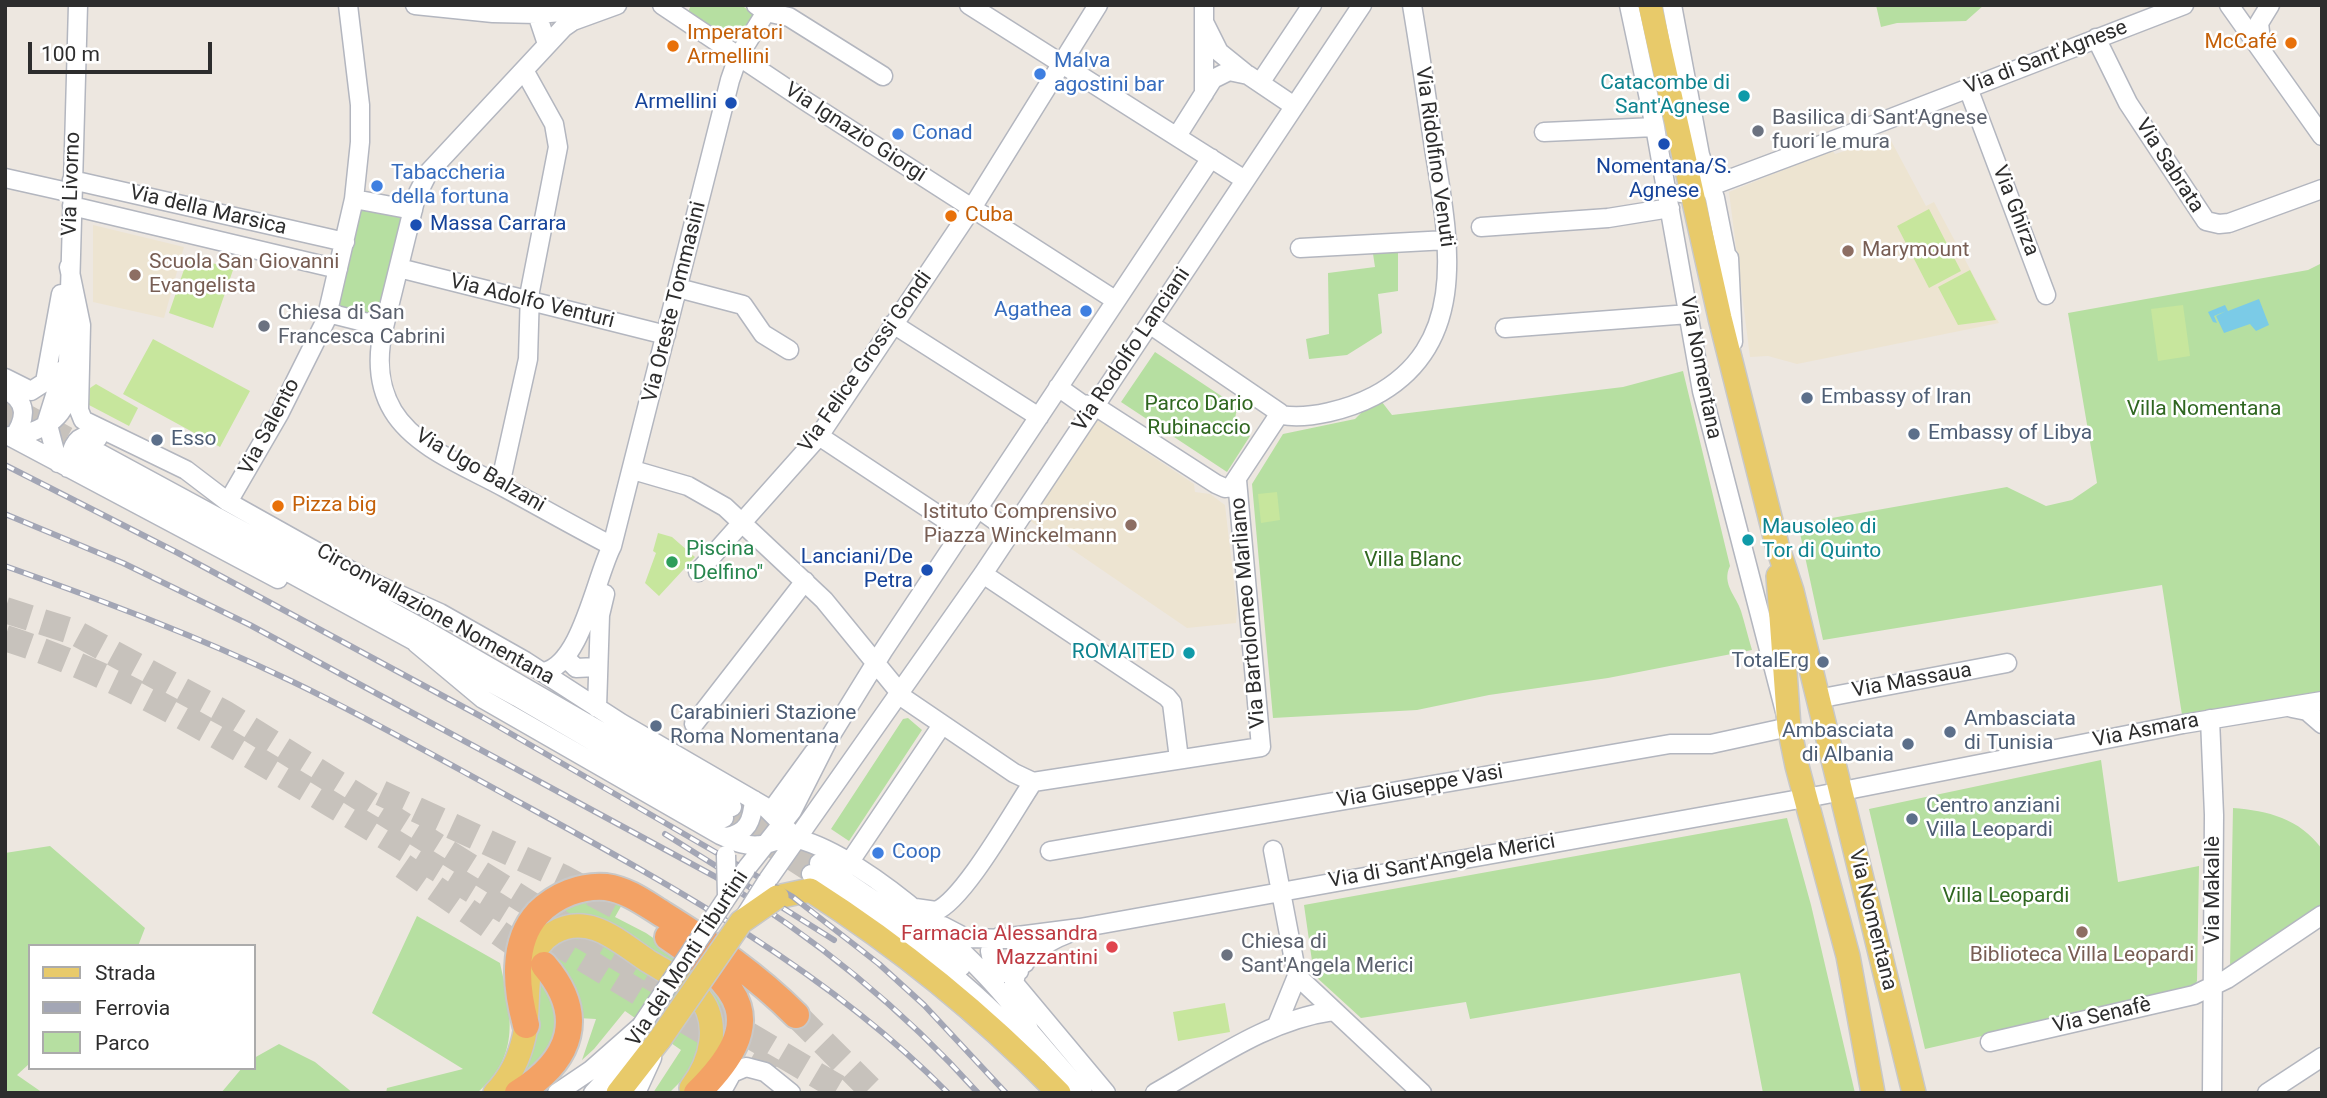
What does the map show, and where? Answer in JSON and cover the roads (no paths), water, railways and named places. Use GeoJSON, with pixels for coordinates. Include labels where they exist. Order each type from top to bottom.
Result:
{"type":"FeatureCollection","features":[{"type":"Feature","properties":{"kind":"highway"},"geometry":{"type":"LineString","coordinates":[[526,1025],[519,974],[524,934],[534,918],[554,900],[579,890],[598,887],[612,888],[636,898],[709,943],[763,982],[796,1015]]}},
{"type":"Feature","properties":{"kind":"highway"},"geometry":{"type":"LineString","coordinates":[[622,909],[674,940],[718,973],[735,998],[739,1025],[734,1045],[723,1063],[696,1093]]}},
{"type":"Feature","properties":{"kind":"highway"},"geometry":{"type":"LineString","coordinates":[[518,1093],[554,1065],[567,1040],[570,1018],[566,998],[544,965]]}},
{"type":"Feature","properties":{"kind":"main road","name":"Via Nomentana"},"geometry":{"type":"LineString","coordinates":[[1650,5],[1704,200],[1734,370],[1777,545],[1793,591],[1914,1093]]}},
{"type":"Feature","properties":{"kind":"main road","name":"Via Nomentana"},"geometry":{"type":"LineString","coordinates":[[1777,545],[1789,727],[1805,798],[1848,956],[1873,1093]]}},
{"type":"Feature","properties":{"kind":"main road"},"geometry":{"type":"LineString","coordinates":[[772,889],[817,869],[917,964],[992,1028],[1059,1093]]}},
{"type":"Feature","properties":{"kind":"main road","name":"Via dei Monti Tiburtini"},"geometry":{"type":"LineString","coordinates":[[618,1093],[660,1039],[741,922],[772,889]]}},
{"type":"Feature","properties":{"kind":"main road"},"geometry":{"type":"LineString","coordinates":[[495,1093],[515,1065],[526,1025],[531,961],[538,946],[551,934],[577,925],[597,928],[681,982],[702,1001],[709,1022],[711,1045],[705,1067],[687,1093]]}},
{"type":"Feature","properties":{"kind":"street","name":"Via Livorno"},"geometry":{"type":"LineString","coordinates":[[47,425],[49,408],[66,363],[78,5]]}},
{"type":"Feature","properties":{"kind":"street"},"geometry":{"type":"LineString","coordinates":[[348,5],[361,122],[354,198],[413,210]]}},
{"type":"Feature","properties":{"kind":"street"},"geometry":{"type":"LineString","coordinates":[[415,5],[493,13],[537,13],[611,7]]}},
{"type":"Feature","properties":{"kind":"street","name":"Via Ignazio Giorgi"},"geometry":{"type":"LineString","coordinates":[[662,5],[682,12],[738,57],[1115,300]]}},
{"type":"Feature","properties":{"kind":"street"},"geometry":{"type":"LineString","coordinates":[[969,5],[1245,180]]}},
{"type":"Feature","properties":{"kind":"street","name":"Via Felice Grossi Gondi"},"geometry":{"type":"LineString","coordinates":[[698,572],[819,436],[972,208],[1098,5]]}},
{"type":"Feature","properties":{"kind":"street"},"geometry":{"type":"LineString","coordinates":[[1204,5],[1204,94]]}},
{"type":"Feature","properties":{"kind":"street"},"geometry":{"type":"LineString","coordinates":[[1254,79],[1312,5]]}},
{"type":"Feature","properties":{"kind":"street","name":"Via Rodolfo Lanciani"},"geometry":{"type":"LineString","coordinates":[[821,806],[983,574],[1362,5]]}},
{"type":"Feature","properties":{"kind":"street","name":"Via Ridolfino Venuti"},"geometry":{"type":"LineString","coordinates":[[1281,415],[1324,411],[1360,402],[1386,389],[1413,366],[1433,335],[1443,308],[1447,240],[1412,5]]}},
{"type":"Feature","properties":{"kind":"street","name":"Via Nomentana"},"geometry":{"type":"LineString","coordinates":[[1629,5],[1655,127],[1702,391],[1789,727]]}},
{"type":"Feature","properties":{"kind":"street","name":"Via Nomentana"},"geometry":{"type":"LineString","coordinates":[[1672,5],[1700,155],[1704,200],[1726,218],[1734,370]]}},
{"type":"Feature","properties":{"kind":"street","name":"Via di Sant'Agnese"},"geometry":{"type":"LineString","coordinates":[[1481,227],[1608,218],[1669,202],[1704,200],[1968,88],[2184,5]]}},
{"type":"Feature","properties":{"kind":"street"},"geometry":{"type":"LineString","coordinates":[[2229,5],[2322,136]]}},
{"type":"Feature","properties":{"kind":"street"},"geometry":{"type":"LineString","coordinates":[[2262,48],[2259,29],[2264,6],[2284,5]]}},
{"type":"Feature","properties":{"kind":"street","name":"Via Ugo Balzani"},"geometry":{"type":"LineString","coordinates":[[611,7],[570,22],[432,169],[419,188],[384,327],[380,377],[385,396],[397,417],[422,440],[612,546]]}},
{"type":"Feature","properties":{"kind":"street"},"geometry":{"type":"LineString","coordinates":[[761,8],[789,17],[883,76]]}},
{"type":"Feature","properties":{"kind":"street","name":"Via Oreste Tommasini"},"geometry":{"type":"LineString","coordinates":[[594,613],[611,566],[612,546],[738,57],[761,8]]}},
{"type":"Feature","properties":{"kind":"street"},"geometry":{"type":"LineString","coordinates":[[537,13],[547,44]]}},
{"type":"Feature","properties":{"kind":"street"},"geometry":{"type":"LineString","coordinates":[[1205,24],[1219,52],[1294,107]]}},
{"type":"Feature","properties":{"kind":"street","name":"Via Sabrata"},"geometry":{"type":"LineString","coordinates":[[2096,38],[2127,103],[2206,221],[2215,224],[2230,223],[2322,189]]}},
{"type":"Feature","properties":{"kind":"street"},"geometry":{"type":"LineString","coordinates":[[500,485],[528,359],[532,302],[530,291],[558,147],[554,124],[524,70]]}},
{"type":"Feature","properties":{"kind":"street"},"geometry":{"type":"LineString","coordinates":[[1177,136],[1213,79],[1224,72],[1234,70],[1254,79]]}},
{"type":"Feature","properties":{"kind":"street","name":"Via Ghirza"},"geometry":{"type":"LineString","coordinates":[[1968,88],[2046,295]]}},
{"type":"Feature","properties":{"kind":"street"},"geometry":{"type":"LineString","coordinates":[[1544,132],[1655,127]]}},
{"type":"Feature","properties":{"kind":"street","name":"Via Rodolfo Lanciani"},"geometry":{"type":"LineString","coordinates":[[828,740],[1115,300],[1211,158]]}},
{"type":"Feature","properties":{"kind":"street"},"geometry":{"type":"LineString","coordinates":[[5,178],[72,193]]}},
{"type":"Feature","properties":{"kind":"street","name":"Via della Marsica"},"geometry":{"type":"LineString","coordinates":[[72,193],[345,242]]}},
{"type":"Feature","properties":{"kind":"street","name":"Via della Marsica"},"geometry":{"type":"LineString","coordinates":[[72,193],[338,269]]}},
{"type":"Feature","properties":{"kind":"street","name":"Via Salento"},"geometry":{"type":"LineString","coordinates":[[222,498],[272,426],[328,313],[354,198]]}},
{"type":"Feature","properties":{"kind":"street"},"geometry":{"type":"LineString","coordinates":[[1676,246],[1704,200]]}},
{"type":"Feature","properties":{"kind":"street"},"geometry":{"type":"LineString","coordinates":[[1300,248],[1447,240]]}},
{"type":"Feature","properties":{"kind":"street"},"geometry":{"type":"LineString","coordinates":[[5,378],[31,391],[41,387],[48,379],[54,323],[69,267]]}},
{"type":"Feature","properties":{"kind":"street","name":"Circonvallazione Nomentana"},"geometry":{"type":"LineString","coordinates":[[69,267],[80,325],[81,418],[191,473],[222,498],[369,581],[440,613],[543,672],[597,708],[754,800],[777,817],[797,839]]}},
{"type":"Feature","properties":{"kind":"street","name":"Via Adolfo Venturi"},"geometry":{"type":"LineString","coordinates":[[399,268],[666,335]]}},
{"type":"Feature","properties":{"kind":"street"},"geometry":{"type":"LineString","coordinates":[[678,288],[743,305],[763,334],[789,350]]}},
{"type":"Feature","properties":{"kind":"street"},"geometry":{"type":"LineString","coordinates":[[328,313],[384,327]]}},
{"type":"Feature","properties":{"kind":"street"},"geometry":{"type":"LineString","coordinates":[[1505,328],[1689,314]]}},
{"type":"Feature","properties":{"kind":"street"},"geometry":{"type":"LineString","coordinates":[[893,324],[1039,417]]}},
{"type":"Feature","properties":{"kind":"street"},"geometry":{"type":"LineString","coordinates":[[1058,387],[1082,404],[1095,406],[1221,487],[1228,488],[1237,480],[1281,415],[1277,409],[1151,325]]}},
{"type":"Feature","properties":{"kind":"street"},"geometry":{"type":"LineString","coordinates":[[5,389],[19,399],[24,412],[22,424],[9,436]]}},
{"type":"Feature","properties":{"kind":"street"},"geometry":{"type":"LineString","coordinates":[[9,436],[47,425],[74,459]]}},
{"type":"Feature","properties":{"kind":"street"},"geometry":{"type":"LineString","coordinates":[[74,459],[74,444],[88,435],[222,498]]}},
{"type":"Feature","properties":{"kind":"street"},"geometry":{"type":"LineString","coordinates":[[9,436],[74,459]]}},
{"type":"Feature","properties":{"kind":"street"},"geometry":{"type":"LineString","coordinates":[[819,436],[964,533]]}},
{"type":"Feature","properties":{"kind":"street","name":"Circonvallazione Nomentana"},"geometry":{"type":"LineString","coordinates":[[74,459],[241,529],[534,691],[726,825]]}},
{"type":"Feature","properties":{"kind":"street","name":"Circonvallazione Nomentana"},"geometry":{"type":"LineString","coordinates":[[74,459],[250,566],[341,601],[416,643],[478,696],[726,825]]}},
{"type":"Feature","properties":{"kind":"street"},"geometry":{"type":"LineString","coordinates":[[633,470],[695,489],[719,503],[805,581],[877,662],[901,695],[1014,773],[1033,782],[1180,759],[1172,703],[1167,697],[983,574]]}},
{"type":"Feature","properties":{"kind":"street","name":"Via Bartolomeo Marliano"},"geometry":{"type":"LineString","coordinates":[[1180,759],[1261,747],[1237,480]]}},
{"type":"Feature","properties":{"kind":"street"},"geometry":{"type":"LineString","coordinates":[[979,509],[1011,532]]}},
{"type":"Feature","properties":{"kind":"street"},"geometry":{"type":"LineString","coordinates":[[241,529],[369,581]]}},
{"type":"Feature","properties":{"kind":"street"},"geometry":{"type":"LineString","coordinates":[[1746,567],[1779,590]]}},
{"type":"Feature","properties":{"kind":"street"},"geometry":{"type":"LineString","coordinates":[[694,724],[805,581]]}},
{"type":"Feature","properties":{"kind":"street"},"geometry":{"type":"LineString","coordinates":[[390,592],[534,691]]}},
{"type":"Feature","properties":{"kind":"street"},"geometry":{"type":"LineString","coordinates":[[543,672],[556,667],[565,657],[594,613]]}},
{"type":"Feature","properties":{"kind":"street"},"geometry":{"type":"LineString","coordinates":[[594,613],[597,708]]}},
{"type":"Feature","properties":{"kind":"street"},"geometry":{"type":"LineString","coordinates":[[1773,670],[1782,643]]}},
{"type":"Feature","properties":{"kind":"street"},"geometry":{"type":"LineString","coordinates":[[565,657],[576,668],[597,667]]}},
{"type":"Feature","properties":{"kind":"street","name":"Via Massaua"},"geometry":{"type":"LineString","coordinates":[[1817,699],[2007,663]]}},
{"type":"Feature","properties":{"kind":"street","name":"Via Asmara"},"geometry":{"type":"LineString","coordinates":[[1805,798],[2210,719],[2322,701]]}},
{"type":"Feature","properties":{"kind":"street"},"geometry":{"type":"LineString","coordinates":[[2287,707],[2303,709],[2322,724]]}},
{"type":"Feature","properties":{"kind":"street","name":"Via Makallè"},"geometry":{"type":"LineString","coordinates":[[2210,719],[2215,1061],[2212,1093]]}},
{"type":"Feature","properties":{"kind":"street"},"geometry":{"type":"LineString","coordinates":[[817,869],[849,863],[942,724]]}},
{"type":"Feature","properties":{"kind":"street","name":"Via Giuseppe Vasi"},"geometry":{"type":"LineString","coordinates":[[1050,851],[1670,744],[1711,744],[1789,727]]}},
{"type":"Feature","properties":{"kind":"street","name":"Via dei Monti Tiburtini"},"geometry":{"type":"LineString","coordinates":[[593,1093],[619,1065],[641,1026],[764,844],[777,817],[807,786],[828,740]]}},
{"type":"Feature","properties":{"kind":"street"},"geometry":{"type":"LineString","coordinates":[[919,912],[940,910],[971,876],[1033,782]]}},
{"type":"Feature","properties":{"kind":"street","name":"Via di Sant'Angela Merici"},"geometry":{"type":"LineString","coordinates":[[1004,937],[1080,928],[1805,798]]}},
{"type":"Feature","properties":{"kind":"street"},"geometry":{"type":"LineString","coordinates":[[726,825],[747,828],[754,800]]}},
{"type":"Feature","properties":{"kind":"street"},"geometry":{"type":"LineString","coordinates":[[817,869],[821,806]]}},
{"type":"Feature","properties":{"kind":"street","name":"Via dei Monti Tiburtini"},"geometry":{"type":"LineString","coordinates":[[772,889],[797,839],[821,806]]}},
{"type":"Feature","properties":{"kind":"street"},"geometry":{"type":"LineString","coordinates":[[726,825],[743,844],[797,839],[817,869],[946,970],[1011,1029],[1066,1093]]}},
{"type":"Feature","properties":{"kind":"street"},"geometry":{"type":"LineString","coordinates":[[726,825],[727,896]]}},
{"type":"Feature","properties":{"kind":"street"},"geometry":{"type":"LineString","coordinates":[[1273,849],[1297,976],[1277,1025]]}},
{"type":"Feature","properties":{"kind":"street"},"geometry":{"type":"LineString","coordinates":[[849,863],[958,936],[973,939],[1004,937],[1025,948],[1022,967],[1014,981],[1017,989],[1106,1093]]}},
{"type":"Feature","properties":{"kind":"street"},"geometry":{"type":"LineString","coordinates":[[817,869],[910,925],[1029,1029]]}},
{"type":"Feature","properties":{"kind":"street"},"geometry":{"type":"LineString","coordinates":[[971,876],[954,916],[957,926],[973,939]]}},
{"type":"Feature","properties":{"kind":"street"},"geometry":{"type":"LineString","coordinates":[[919,912],[998,990],[1083,1093]]}},
{"type":"Feature","properties":{"kind":"street","name":"Via Senafè"},"geometry":{"type":"LineString","coordinates":[[1990,1042],[2194,995],[2214,987],[2322,915]]}},
{"type":"Feature","properties":{"kind":"street","name":"Via di Sant'Angela Merici"},"geometry":{"type":"LineString","coordinates":[[1022,967],[1046,944],[1080,928]]}},
{"type":"Feature","properties":{"kind":"street"},"geometry":{"type":"LineString","coordinates":[[1004,937],[990,951],[991,962],[1003,972],[1022,967]]}},
{"type":"Feature","properties":{"kind":"street"},"geometry":{"type":"LineString","coordinates":[[1297,976],[1422,1093]]}},
{"type":"Feature","properties":{"kind":"street"},"geometry":{"type":"LineString","coordinates":[[1155,1093],[1277,1025],[1304,1015],[1333,1011]]}},
{"type":"Feature","properties":{"kind":"street"},"geometry":{"type":"LineString","coordinates":[[557,1093],[591,1070],[641,1026]]}},
{"type":"Feature","properties":{"kind":"street"},"geometry":{"type":"LineString","coordinates":[[636,1093],[660,1039]]}},
{"type":"Feature","properties":{"kind":"street"},"geometry":{"type":"LineString","coordinates":[[2267,1093],[2322,1057]]}},
{"type":"Feature","properties":{"kind":"street","name":"Via Makallè"},"geometry":{"type":"LineString","coordinates":[[2215,1061],[2221,1093]]}},
{"type":"Feature","properties":{"kind":"street"},"geometry":{"type":"LineString","coordinates":[[725,1085],[743,1067],[751,1067],[768,1074],[791,1093]]}},
{"type":"Feature","properties":{"kind":"street"},"geometry":{"type":"LineString","coordinates":[[2287,1080],[2301,1093]]}},
{"type":"Feature","properties":{"kind":"water"},"geometry":{"type":"Polygon","coordinates":[[[2259,299],[2269,325],[2256,331],[2250,324],[2224,333],[2216,316],[2226,311],[2214,316],[2217,323],[2213,322],[2208,312],[2225,305],[2228,311],[2259,299]]]}},
{"type":"Feature","properties":{"kind":"tunnel"},"geometry":{"type":"LineString","coordinates":[[5,401],[88,447]]}},
{"type":"Feature","properties":{"kind":"tunnel"},"geometry":{"type":"LineString","coordinates":[[5,416],[33,432]]}},
{"type":"Feature","properties":{"kind":"tunnel"},"geometry":{"type":"LineString","coordinates":[[5,610],[74,632],[226,714],[578,934],[847,1093]]}},
{"type":"Feature","properties":{"kind":"tunnel"},"geometry":{"type":"LineString","coordinates":[[5,638],[90,670],[210,732],[781,1076]]}},
{"type":"Feature","properties":{"kind":"tunnel"},"geometry":{"type":"LineString","coordinates":[[381,793],[562,877],[622,909]]}},
{"type":"Feature","properties":{"kind":"tunnel"},"geometry":{"type":"LineString","coordinates":[[732,807],[819,863]]}},
{"type":"Feature","properties":{"kind":"tunnel"},"geometry":{"type":"LineString","coordinates":[[724,818],[811,874]]}},
{"type":"Feature","properties":{"kind":"tunnel"},"geometry":{"type":"LineString","coordinates":[[403,866],[538,960]]}},
{"type":"Feature","properties":{"kind":"tunnel"},"geometry":{"type":"LineString","coordinates":[[796,1015],[874,1093]]}},
{"type":"Feature","properties":{"kind":"railway"},"geometry":{"type":"LineString","coordinates":[[5,465],[178,553],[482,717],[793,897],[879,964],[924,1005],[1006,1093]]}},
{"type":"Feature","properties":{"kind":"railway"},"geometry":{"type":"LineString","coordinates":[[5,514],[123,563],[250,625],[714,876],[786,923],[854,974],[918,1031],[978,1093]]}},
{"type":"Feature","properties":{"kind":"railway"},"geometry":{"type":"LineString","coordinates":[[5,566],[148,619],[289,680],[380,726],[585,838],[695,902],[802,971],[853,1009],[948,1093]]}},
{"type":"Feature","properties":{"kind":"railway"},"geometry":{"type":"LineString","coordinates":[[665,834],[834,940]]}},
{"type":"Feature","properties":{"kind":"place","name":"McCafé"},"geometry":{"type":"Point","coordinates":[2291,43]}},
{"type":"Feature","properties":{"kind":"place","name":"Imperatori Armellini"},"geometry":{"type":"Point","coordinates":[673,46]}},
{"type":"Feature","properties":{"kind":"place","name":"Malva agostini bar"},"geometry":{"type":"Point","coordinates":[1040,74]}},
{"type":"Feature","properties":{"kind":"place","name":"Catacombe di Sant'Agnese"},"geometry":{"type":"Point","coordinates":[1744,96]}},
{"type":"Feature","properties":{"kind":"place","name":"Armellini"},"geometry":{"type":"Point","coordinates":[731,103]}},
{"type":"Feature","properties":{"kind":"place","name":"Basilica di Sant'Agnese fuori le mura"},"geometry":{"type":"Point","coordinates":[1758,131]}},
{"type":"Feature","properties":{"kind":"place","name":"Conad"},"geometry":{"type":"Point","coordinates":[898,134]}},
{"type":"Feature","properties":{"kind":"place","name":"Nomentana/S. Agnese"},"geometry":{"type":"Point","coordinates":[1664,144]}},
{"type":"Feature","properties":{"kind":"place","name":"Tabaccheria della fortuna"},"geometry":{"type":"Point","coordinates":[377,186]}},
{"type":"Feature","properties":{"kind":"place","name":"Cuba"},"geometry":{"type":"Point","coordinates":[951,216]}},
{"type":"Feature","properties":{"kind":"place","name":"Massa Carrara"},"geometry":{"type":"Point","coordinates":[416,225]}},
{"type":"Feature","properties":{"kind":"place","name":"Marymount"},"geometry":{"type":"Point","coordinates":[1848,251]}},
{"type":"Feature","properties":{"kind":"place","name":"Scuola San Giovanni Evangelista"},"geometry":{"type":"Point","coordinates":[135,275]}},
{"type":"Feature","properties":{"kind":"place","name":"Agathea"},"geometry":{"type":"Point","coordinates":[1086,311]}},
{"type":"Feature","properties":{"kind":"place","name":"Chiesa di San Francesca Cabrini"},"geometry":{"type":"Point","coordinates":[264,326]}},
{"type":"Feature","properties":{"kind":"place","name":"Embassy of Iran"},"geometry":{"type":"Point","coordinates":[1807,398]}},
{"type":"Feature","properties":{"kind":"place","name":"Embassy of Libya"},"geometry":{"type":"Point","coordinates":[1914,434]}},
{"type":"Feature","properties":{"kind":"place","name":"Esso"},"geometry":{"type":"Point","coordinates":[157,440]}},
{"type":"Feature","properties":{"kind":"place","name":"Pizza big"},"geometry":{"type":"Point","coordinates":[278,506]}},
{"type":"Feature","properties":{"kind":"place","name":"Istituto Comprensivo Piazza Winckelmann"},"geometry":{"type":"Point","coordinates":[1131,525]}},
{"type":"Feature","properties":{"kind":"place","name":"Mausoleo di Tor di Quinto"},"geometry":{"type":"Point","coordinates":[1748,540]}},
{"type":"Feature","properties":{"kind":"place","name":"Piscina \"Delfino\""},"geometry":{"type":"Point","coordinates":[672,562]}},
{"type":"Feature","properties":{"kind":"place","name":"Lanciani/De Petra"},"geometry":{"type":"Point","coordinates":[927,570]}},
{"type":"Feature","properties":{"kind":"place","name":"ROMAITED"},"geometry":{"type":"Point","coordinates":[1189,653]}},
{"type":"Feature","properties":{"kind":"place","name":"TotalErg"},"geometry":{"type":"Point","coordinates":[1823,662]}},
{"type":"Feature","properties":{"kind":"place","name":"Carabinieri Stazione Roma Nomentana"},"geometry":{"type":"Point","coordinates":[656,726]}},
{"type":"Feature","properties":{"kind":"place","name":"Ambasciata di Tunisia"},"geometry":{"type":"Point","coordinates":[1950,732]}},
{"type":"Feature","properties":{"kind":"place","name":"Ambasciata di Albania"},"geometry":{"type":"Point","coordinates":[1908,744]}},
{"type":"Feature","properties":{"kind":"place","name":"Centro anziani Villa Leopardi"},"geometry":{"type":"Point","coordinates":[1912,819]}},
{"type":"Feature","properties":{"kind":"place","name":"Coop"},"geometry":{"type":"Point","coordinates":[878,853]}},
{"type":"Feature","properties":{"kind":"place","name":"Biblioteca Villa Leopardi"},"geometry":{"type":"Point","coordinates":[2082,932]}},
{"type":"Feature","properties":{"kind":"place","name":"Farmacia Alessandra Mazzantini"},"geometry":{"type":"Point","coordinates":[1112,947]}},
{"type":"Feature","properties":{"kind":"place","name":"Chiesa di Sant'Angela Merici"},"geometry":{"type":"Point","coordinates":[1227,955]}},
{"type":"Feature","properties":{"kind":"park label","name":"Villa Nomentana"},"geometry":{"type":"Point","coordinates":[2204,410]}},
{"type":"Feature","properties":{"kind":"park label","name":"Parco Dario Rubinaccio"},"geometry":{"type":"Point","coordinates":[1199,417]}},
{"type":"Feature","properties":{"kind":"park label","name":"Villa Blanc"},"geometry":{"type":"Point","coordinates":[1413,561]}},
{"type":"Feature","properties":{"kind":"park label","name":"Villa Leopardi"},"geometry":{"type":"Point","coordinates":[2006,897]}}]}
